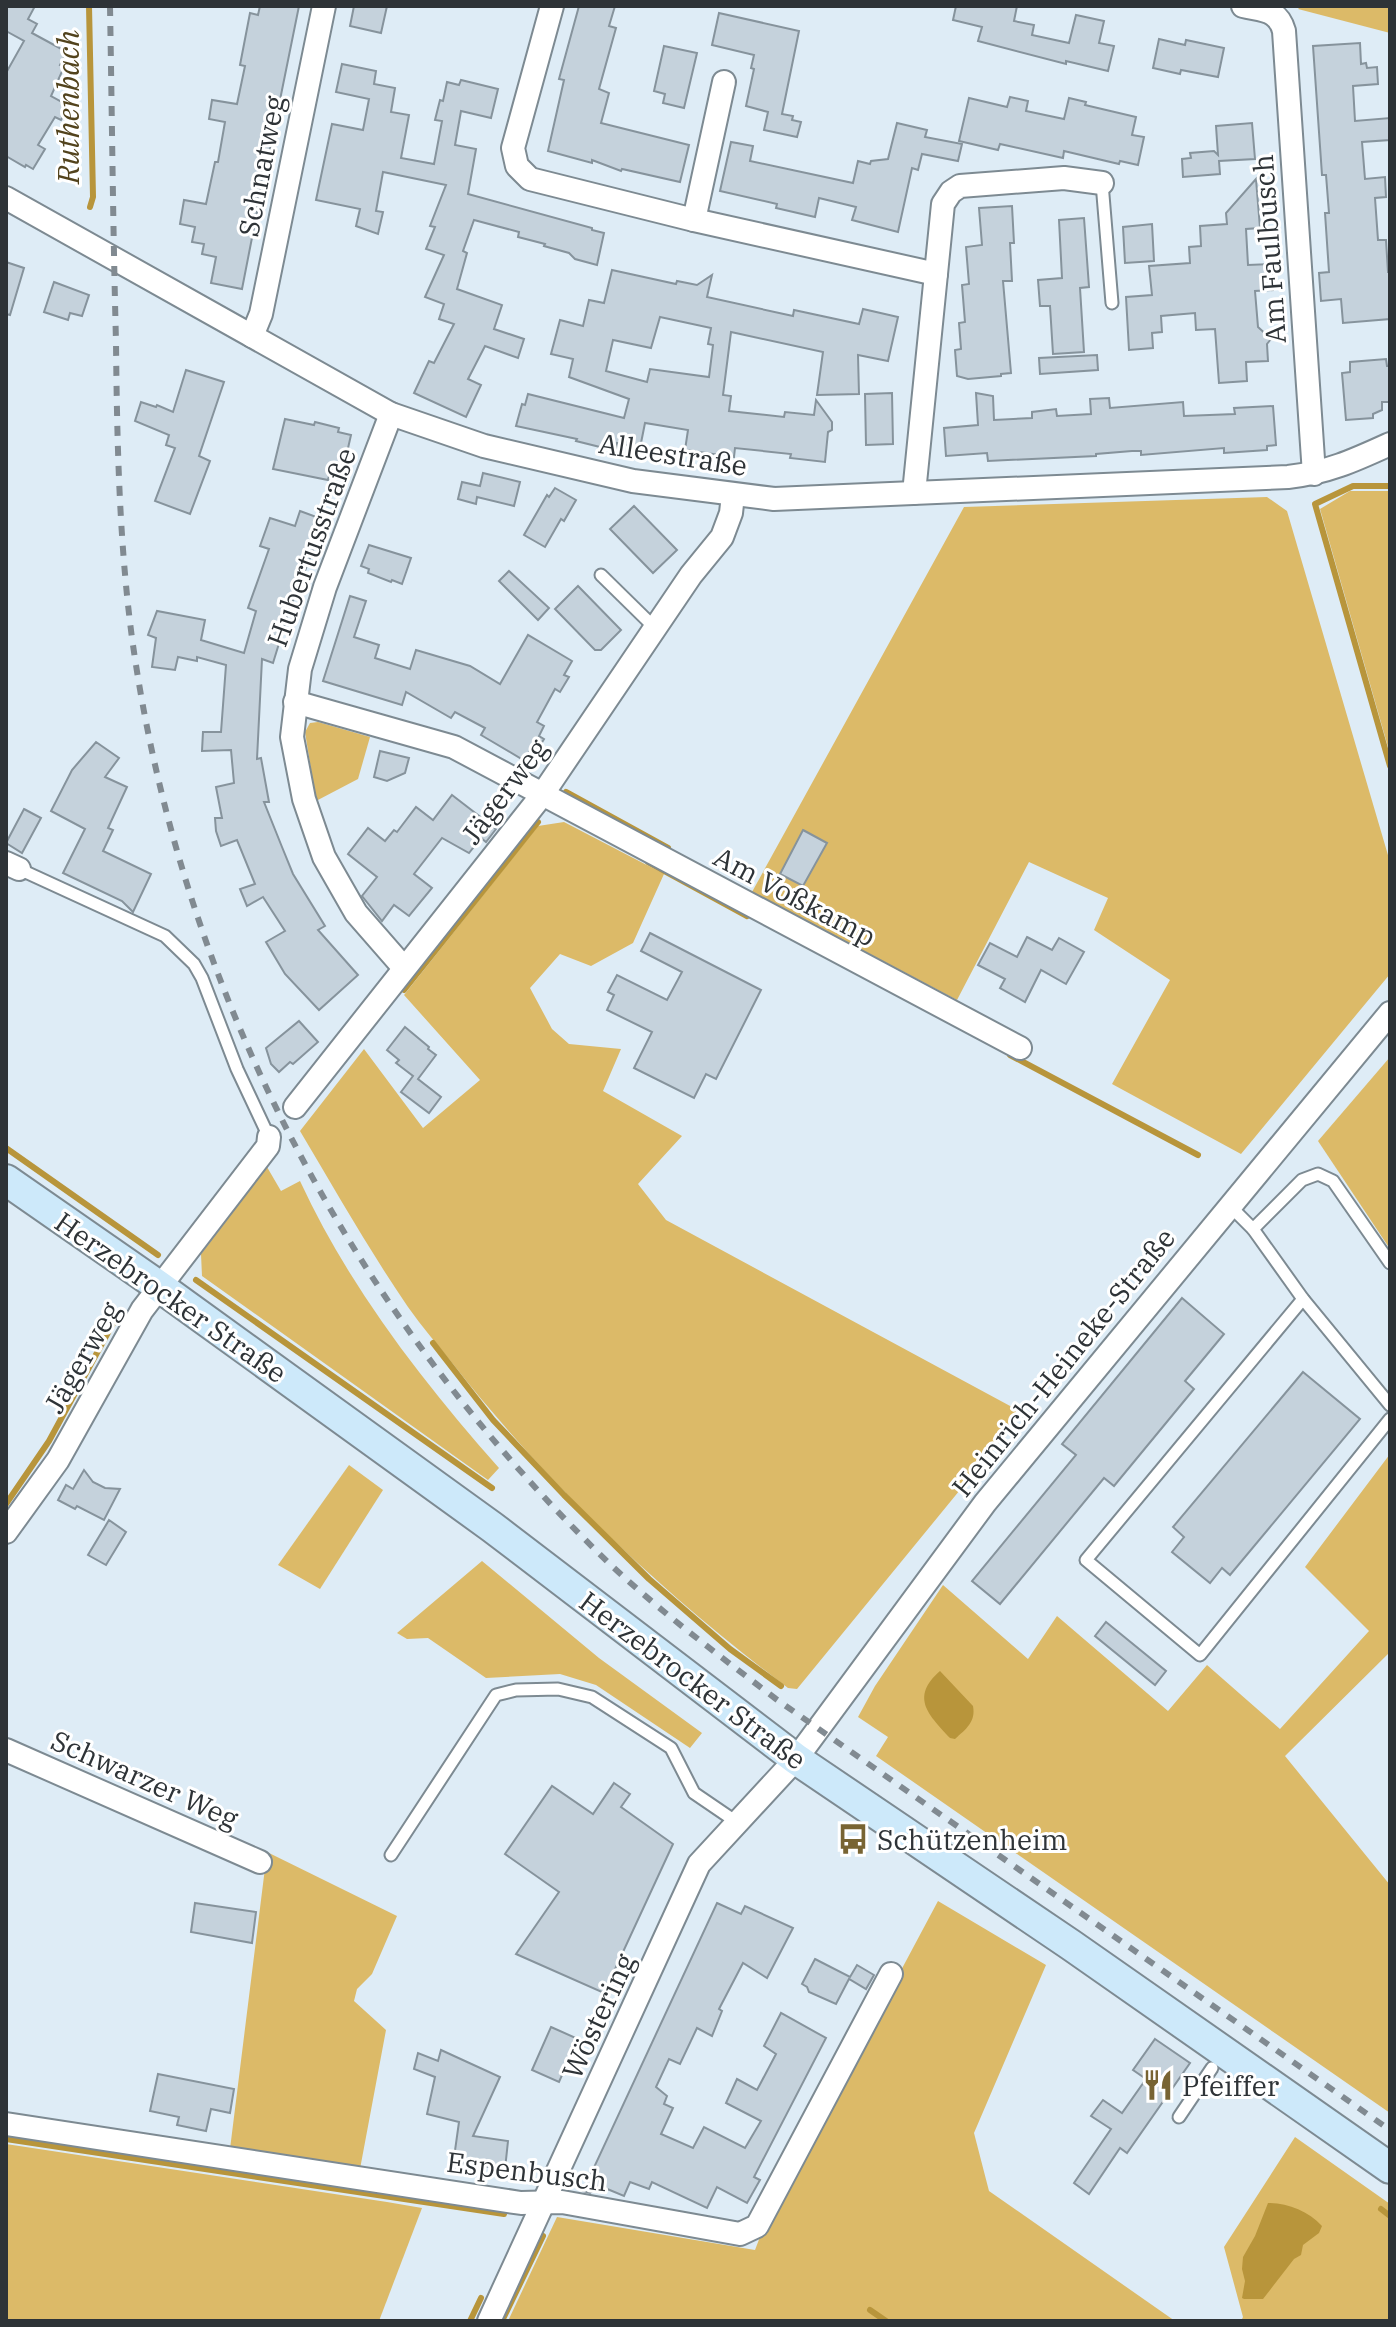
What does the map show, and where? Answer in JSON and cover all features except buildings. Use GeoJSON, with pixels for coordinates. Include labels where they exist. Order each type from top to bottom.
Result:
{"type":"FeatureCollection","features":[{"type":"Feature","properties":{"kind":"main road","name":"Herzebrocker Straße"},"geometry":{"type":"LineString","coordinates":[[6,1180],[160,1287],[492,1527],[796,1759],[1071,1945],[1390,2168]]}},
{"type":"Feature","properties":{"kind":"street","name":"Schnatweg"},"geometry":{"type":"LineString","coordinates":[[252,336],[261,314],[324,6]]}},
{"type":"Feature","properties":{"kind":"street"},"geometry":{"type":"LineString","coordinates":[[552,6],[513,148],[517,166],[530,179],[694,220],[936,274]]}},
{"type":"Feature","properties":{"kind":"street","name":"Am Faulbusch"},"geometry":{"type":"LineString","coordinates":[[1243,6],[1277,14],[1284,31],[1314,474]]}},
{"type":"Feature","properties":{"kind":"street"},"geometry":{"type":"LineString","coordinates":[[694,220],[724,82]]}},
{"type":"Feature","properties":{"kind":"street"},"geometry":{"type":"LineString","coordinates":[[914,493],[943,204],[951,192],[960,186],[1064,178],[1102,183]]}},
{"type":"Feature","properties":{"kind":"street","name":"Alleestraße"},"geometry":{"type":"LineString","coordinates":[[6,198],[391,414],[484,446],[633,481],[774,499],[1314,474],[1345,465],[1390,444]]}},
{"type":"Feature","properties":{"kind":"street","name":"Hubertusstraße"},"geometry":{"type":"LineString","coordinates":[[391,414],[325,587],[300,669],[292,737],[304,799],[324,857],[356,913],[404,968]]}},
{"type":"Feature","properties":{"kind":"street","name":"Jägerweg"},"geometry":{"type":"LineString","coordinates":[[295,1107],[542,795],[691,575],[722,537],[731,513],[733,495]]}},
{"type":"Feature","properties":{"kind":"street"},"geometry":{"type":"LineString","coordinates":[[295,702],[454,747],[542,795]]}},
{"type":"Feature","properties":{"kind":"street","name":"Am Voßkamp"},"geometry":{"type":"LineString","coordinates":[[542,795],[1020,1048]]}},
{"type":"Feature","properties":{"kind":"street","name":"Heinrich-Heineke-Straße"},"geometry":{"type":"LineString","coordinates":[[796,1759],[985,1503],[1390,1013]]}},
{"type":"Feature","properties":{"kind":"street","name":"Jägerweg"},"geometry":{"type":"LineString","coordinates":[[6,1532],[58,1460],[142,1310],[268,1146],[269,1137]]}},
{"type":"Feature","properties":{"kind":"street","name":"Schwarzer Weg"},"geometry":{"type":"LineString","coordinates":[[6,1750],[260,1862]]}},
{"type":"Feature","properties":{"kind":"street","name":"Wöstering"},"geometry":{"type":"LineString","coordinates":[[489,2321],[699,1864],[796,1759]]}},
{"type":"Feature","properties":{"kind":"street","name":"Espenbusch"},"geometry":{"type":"LineString","coordinates":[[6,2124],[521,2203],[562,2202],[740,2234],[757,2226],[891,1974]]}},
{"type":"Feature","properties":{"kind":"lane"},"geometry":{"type":"LineString","coordinates":[[1102,183],[1112,303]]}},
{"type":"Feature","properties":{"kind":"lane"},"geometry":{"type":"LineString","coordinates":[[601,575],[655,628]]}},
{"type":"Feature","properties":{"kind":"lane"},"geometry":{"type":"LineString","coordinates":[[12,866],[165,936],[194,964],[269,1137]]}},
{"type":"Feature","properties":{"kind":"lane"},"geometry":{"type":"LineString","coordinates":[[1253,1229],[1302,1180],[1318,1174],[1333,1181],[1390,1263]]}},
{"type":"Feature","properties":{"kind":"lane"},"geometry":{"type":"LineString","coordinates":[[1230,1206],[1253,1229],[1303,1299],[1390,1405]]}},
{"type":"Feature","properties":{"kind":"lane"},"geometry":{"type":"LineString","coordinates":[[1303,1299],[1086,1560],[1200,1655],[1390,1419]]}},
{"type":"Feature","properties":{"kind":"lane"},"geometry":{"type":"LineString","coordinates":[[391,1855],[496,1695],[516,1690],[558,1689],[592,1697],[671,1748],[694,1793],[738,1823]]}},
{"type":"Feature","properties":{"kind":"lane"},"geometry":{"type":"LineString","coordinates":[[1179,2117],[1212,2068]]}},
{"type":"Feature","properties":{"kind":"shaded area"},"geometry":{"type":"Polygon","coordinates":[[[1301,6],[1390,6],[1390,33],[1298,9],[1301,6]]]}},
{"type":"Feature","properties":{"kind":"shaded area"},"geometry":{"type":"Polygon","coordinates":[[[1350,491],[1390,491],[1390,754],[1320,509],[1350,491]]]}},
{"type":"Feature","properties":{"kind":"shaded area"},"geometry":{"type":"Polygon","coordinates":[[[1267,497],[1287,511],[1390,862],[1390,974],[1241,1154],[1112,1084],[1170,980],[1094,930],[1108,898],[1029,862],[957,1000],[752,892],[964,507],[1267,497]]]}},
{"type":"Feature","properties":{"kind":"shaded area"},"geometry":{"type":"Polygon","coordinates":[[[318,722],[370,737],[358,779],[316,801],[305,732],[310,723],[318,722]]]}},
{"type":"Feature","properties":{"kind":"shaded area"},"geometry":{"type":"Polygon","coordinates":[[[564,822],[664,874],[633,943],[591,966],[560,954],[530,988],[552,1029],[569,1044],[621,1049],[603,1091],[682,1136],[638,1184],[666,1220],[1023,1413],[797,1689],[788,1688],[653,1577],[529,1453],[408,1307],[300,1131],[364,1049],[423,1128],[480,1080],[404,995],[538,826],[564,822]]]}},
{"type":"Feature","properties":{"kind":"shaded area"},"geometry":{"type":"Polygon","coordinates":[[[1390,1057],[1390,1249],[1318,1141],[1390,1057]]]}},
{"type":"Feature","properties":{"kind":"shaded area"},"geometry":{"type":"Polygon","coordinates":[[[267,1167],[281,1191],[300,1181],[341,1258],[389,1332],[499,1468],[488,1480],[202,1276],[201,1254],[267,1167]]]}},
{"type":"Feature","properties":{"kind":"shaded area"},"geometry":{"type":"Polygon","coordinates":[[[1390,1454],[1390,1652],[1285,1756],[1390,1885],[1390,2113],[876,1756],[888,1737],[858,1717],[875,1686],[943,1585],[1028,1659],[1057,1616],[1168,1711],[1207,1665],[1280,1729],[1369,1631],[1305,1567],[1390,1454]]]}},
{"type":"Feature","properties":{"kind":"shaded area"},"geometry":{"type":"Polygon","coordinates":[[[349,1465],[383,1490],[320,1589],[278,1565],[349,1465]]]}},
{"type":"Feature","properties":{"kind":"shaded area"},"geometry":{"type":"Polygon","coordinates":[[[482,1561],[599,1658],[702,1733],[690,1748],[596,1685],[560,1674],[486,1678],[428,1638],[407,1639],[397,1633],[482,1561]]]}},
{"type":"Feature","properties":{"kind":"shaded area"},"geometry":{"type":"Polygon","coordinates":[[[940,1671],[973,1706],[972,1721],[955,1739],[950,1738],[930,1714],[924,1698],[931,1681],[940,1671]]]}},
{"type":"Feature","properties":{"kind":"shaded area"},"geometry":{"type":"Polygon","coordinates":[[[267,1852],[397,1916],[372,1974],[357,1989],[354,2001],[386,2030],[360,2169],[230,2149],[267,1852]]]}},
{"type":"Feature","properties":{"kind":"shaded area"},"geometry":{"type":"Polygon","coordinates":[[[938,1901],[1046,1965],[974,2133],[989,2191],[1175,2321],[508,2321],[557,2217],[755,2250],[763,2229],[938,1901]]]}},
{"type":"Feature","properties":{"kind":"shaded area"},"geometry":{"type":"Polygon","coordinates":[[[1295,2137],[1390,2204],[1390,2321],[1241,2321],[1243,2317],[1224,2247],[1295,2137]]]}},
{"type":"Feature","properties":{"kind":"shaded area"},"geometry":{"type":"Polygon","coordinates":[[[6,2144],[422,2208],[379,2321],[6,2321],[6,2144]]]}},
{"type":"Feature","properties":{"kind":"shaded area"},"geometry":{"type":"Polygon","coordinates":[[[1268,2203],[1297,2209],[1322,2226],[1319,2233],[1303,2245],[1301,2255],[1294,2259],[1263,2299],[1244,2299],[1243,2257],[1268,2203]]]}},
{"type":"Feature","properties":{"kind":"waterway","name":"Ruthenbach"},"geometry":{"type":"LineString","coordinates":[[89,6],[93,197],[90,207]]}},
{"type":"Feature","properties":{"kind":"waterway"},"geometry":{"type":"LineString","coordinates":[[1390,486],[1353,486],[1315,504],[1390,766]]}},
{"type":"Feature","properties":{"kind":"waterway"},"geometry":{"type":"LineString","coordinates":[[566,792],[668,848]]}},
{"type":"Feature","properties":{"kind":"waterway"},"geometry":{"type":"LineString","coordinates":[[404,990],[538,822]]}},
{"type":"Feature","properties":{"kind":"waterway"},"geometry":{"type":"LineString","coordinates":[[648,862],[747,916]]}},
{"type":"Feature","properties":{"kind":"waterway"},"geometry":{"type":"LineString","coordinates":[[1010,1055],[1198,1155]]}},
{"type":"Feature","properties":{"kind":"waterway"},"geometry":{"type":"LineString","coordinates":[[6,1148],[158,1255]]}},
{"type":"Feature","properties":{"kind":"waterway"},"geometry":{"type":"LineString","coordinates":[[196,1280],[492,1488]]}},
{"type":"Feature","properties":{"kind":"waterway"},"geometry":{"type":"LineString","coordinates":[[6,1504],[49,1441],[117,1316]]}},
{"type":"Feature","properties":{"kind":"waterway"},"geometry":{"type":"LineString","coordinates":[[433,1343],[493,1420],[649,1579],[730,1649],[781,1686]]}},
{"type":"Feature","properties":{"kind":"waterway"},"geometry":{"type":"LineString","coordinates":[[6,2139],[504,2214]]}},
{"type":"Feature","properties":{"kind":"waterway"},"geometry":{"type":"LineString","coordinates":[[1381,2209],[1390,2216]]}},
{"type":"Feature","properties":{"kind":"waterway"},"geometry":{"type":"LineString","coordinates":[[502,2321],[543,2236]]}},
{"type":"Feature","properties":{"kind":"waterway"},"geometry":{"type":"LineString","coordinates":[[470,2321],[481,2298]]}},
{"type":"Feature","properties":{"kind":"waterway"},"geometry":{"type":"LineString","coordinates":[[870,2310],[886,2321]]}},
{"type":"Feature","properties":{"kind":"railway"},"geometry":{"type":"LineString","coordinates":[[110,6],[121,527],[132,638],[156,770],[191,898],[237,1023],[294,1142],[360,1257],[435,1367],[519,1470],[612,1566],[651,1601],[776,1699],[1390,2130]]}},
{"type":"Feature","properties":{"kind":"place","name":"Schützenheim"},"geometry":{"type":"Point","coordinates":[853,1839]}},
{"type":"Feature","properties":{"kind":"place","name":"Pfeiffer"},"geometry":{"type":"Point","coordinates":[1158,2085]}}]}
